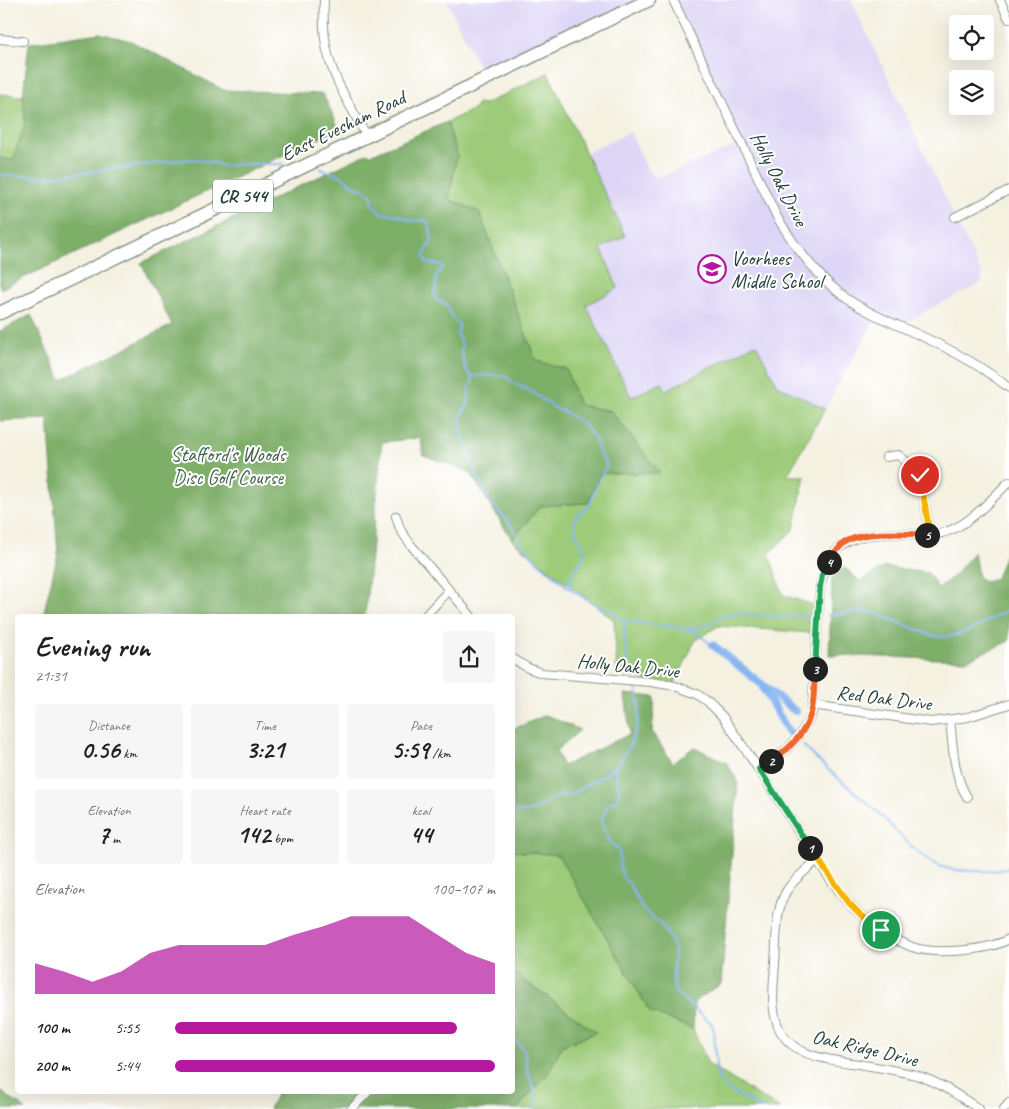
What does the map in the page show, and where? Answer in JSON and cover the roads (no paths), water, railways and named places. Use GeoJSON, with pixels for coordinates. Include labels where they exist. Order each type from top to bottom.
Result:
{"type":"FeatureCollection","features":[{"type":"Feature","properties":{"kind":"main road","name":"East Evesham Road"},"geometry":{"type":"LineString","coordinates":[[0,313],[649,0]]}},
{"type":"Feature","properties":{"kind":"street"},"geometry":{"type":"LineString","coordinates":[[324,0],[324,28],[329,60],[366,136]]}},
{"type":"Feature","properties":{"kind":"street","name":"Holly Oak Drive"},"geometry":{"type":"LineString","coordinates":[[673,0],[778,217],[791,239],[809,263],[845,297],[860,307],[970,360],[1009,388]]}},
{"type":"Feature","properties":{"kind":"street"},"geometry":{"type":"LineString","coordinates":[[1000,0],[1009,19]]}},
{"type":"Feature","properties":{"kind":"street"},"geometry":{"type":"LineString","coordinates":[[0,40],[23,41]]}},
{"type":"Feature","properties":{"kind":"street"},"geometry":{"type":"LineString","coordinates":[[955,217],[1009,190]]}},
{"type":"Feature","properties":{"kind":"street"},"geometry":{"type":"LineString","coordinates":[[886,457],[898,455],[915,468],[920,475],[930,535]]}},
{"type":"Feature","properties":{"kind":"street"},"geometry":{"type":"LineString","coordinates":[[759,769],[785,752],[806,726],[812,713],[820,587],[822,575],[835,553],[848,540],[872,535],[930,535],[942,533],[966,522],[1009,482]]}},
{"type":"Feature","properties":{"kind":"street"},"geometry":{"type":"LineString","coordinates":[[396,516],[400,529],[411,545],[469,614]]}},
{"type":"Feature","properties":{"kind":"street"},"geometry":{"type":"LineString","coordinates":[[427,614],[449,590]]}},
{"type":"Feature","properties":{"kind":"street","name":"Holly Oak Drive"},"geometry":{"type":"LineString","coordinates":[[515,660],[528,668],[552,675],[651,682],[687,689],[716,710],[759,769],[849,903],[861,915],[881,930],[913,947],[925,950],[979,950],[1009,940]]}},
{"type":"Feature","properties":{"kind":"street","name":"Red Oak Drive"},"geometry":{"type":"LineString","coordinates":[[812,705],[931,722],[968,717],[1009,704]]}},
{"type":"Feature","properties":{"kind":"street"},"geometry":{"type":"LineString","coordinates":[[950,720],[956,771],[960,786],[967,797]]}},
{"type":"Feature","properties":{"kind":"street","name":"Oak Ridge Drive"},"geometry":{"type":"LineString","coordinates":[[818,859],[789,886],[783,897],[779,914],[773,1001],[778,1027],[785,1038],[795,1047],[820,1058],[890,1069],[918,1076],[950,1090],[979,1109]]}},
{"type":"Feature","properties":{"kind":"street"},"geometry":{"type":"LineString","coordinates":[[351,1109],[366,1094]]}},
{"type":"Feature","properties":{"kind":"street"},"geometry":{"type":"LineString","coordinates":[[1004,1109],[1009,1103]]}},
{"type":"Feature","properties":{"kind":"waterway"},"geometry":{"type":"LineString","coordinates":[[0,175],[49,177],[191,159],[212,162],[223,166],[237,164],[283,164]]}},
{"type":"Feature","properties":{"kind":"waterway"},"geometry":{"type":"LineString","coordinates":[[321,169],[342,176],[351,184],[368,192],[372,197],[373,205],[381,213],[398,215],[412,221],[423,220],[429,223],[432,240],[424,256],[425,260],[427,263],[443,267],[436,276],[435,297],[436,300],[446,304],[453,319],[459,324],[457,334],[462,345],[461,351],[466,370],[473,381],[469,389],[468,403],[460,418],[463,438],[485,493],[497,510],[508,521],[522,544],[534,558],[570,589],[597,606],[610,610],[624,621],[682,628],[694,632],[713,645]]}},
{"type":"Feature","properties":{"kind":"waterway"},"geometry":{"type":"LineString","coordinates":[[472,376],[505,376],[584,425],[595,439],[606,467],[600,477],[589,506],[576,516],[574,524],[584,549],[584,554],[580,564],[571,575],[570,589]]}},
{"type":"Feature","properties":{"kind":"waterway"},"geometry":{"type":"LineString","coordinates":[[828,615],[863,612],[877,614],[934,636],[944,637],[964,633],[1009,609]]}},
{"type":"Feature","properties":{"kind":"waterway"},"geometry":{"type":"LineString","coordinates":[[688,629],[705,626],[721,617],[731,615],[812,616]]}},
{"type":"Feature","properties":{"kind":"waterway"},"geometry":{"type":"LineString","coordinates":[[624,621],[630,671]]}},
{"type":"Feature","properties":{"kind":"waterway"},"geometry":{"type":"LineString","coordinates":[[713,645],[795,711]]}},
{"type":"Feature","properties":{"kind":"waterway"},"geometry":{"type":"LineString","coordinates":[[763,688],[792,735]]}},
{"type":"Feature","properties":{"kind":"waterway"},"geometry":{"type":"LineString","coordinates":[[515,811],[534,810],[562,794],[571,796],[616,766],[628,749],[636,729],[639,708],[636,689]]}},
{"type":"Feature","properties":{"kind":"waterway"},"geometry":{"type":"LineString","coordinates":[[803,745],[874,809],[912,847],[937,865],[973,871],[994,871],[1009,868]]}},
{"type":"Feature","properties":{"kind":"waterway"},"geometry":{"type":"LineString","coordinates":[[615,767],[619,788],[618,797],[616,801],[608,804],[601,822],[611,843],[619,850],[620,869],[624,879],[628,882],[643,910],[659,922],[670,938],[674,951],[673,981],[675,992],[712,1024],[719,1079],[731,1091],[763,1109]]}},
{"type":"Feature","properties":{"kind":"waterway"},"geometry":{"type":"LineString","coordinates":[[515,1040],[525,1052],[527,1070],[535,1094],[536,1102],[534,1109]]}},
{"type":"Feature","properties":{"kind":"place","name":"Voorhees Middle School"},"geometry":{"type":"Point","coordinates":[712,269]}},
{"type":"Feature","properties":{"kind":"park label","name":"Stafford's Woods Disc Golf Course"},"geometry":{"type":"Point","coordinates":[228,466]}}]}
